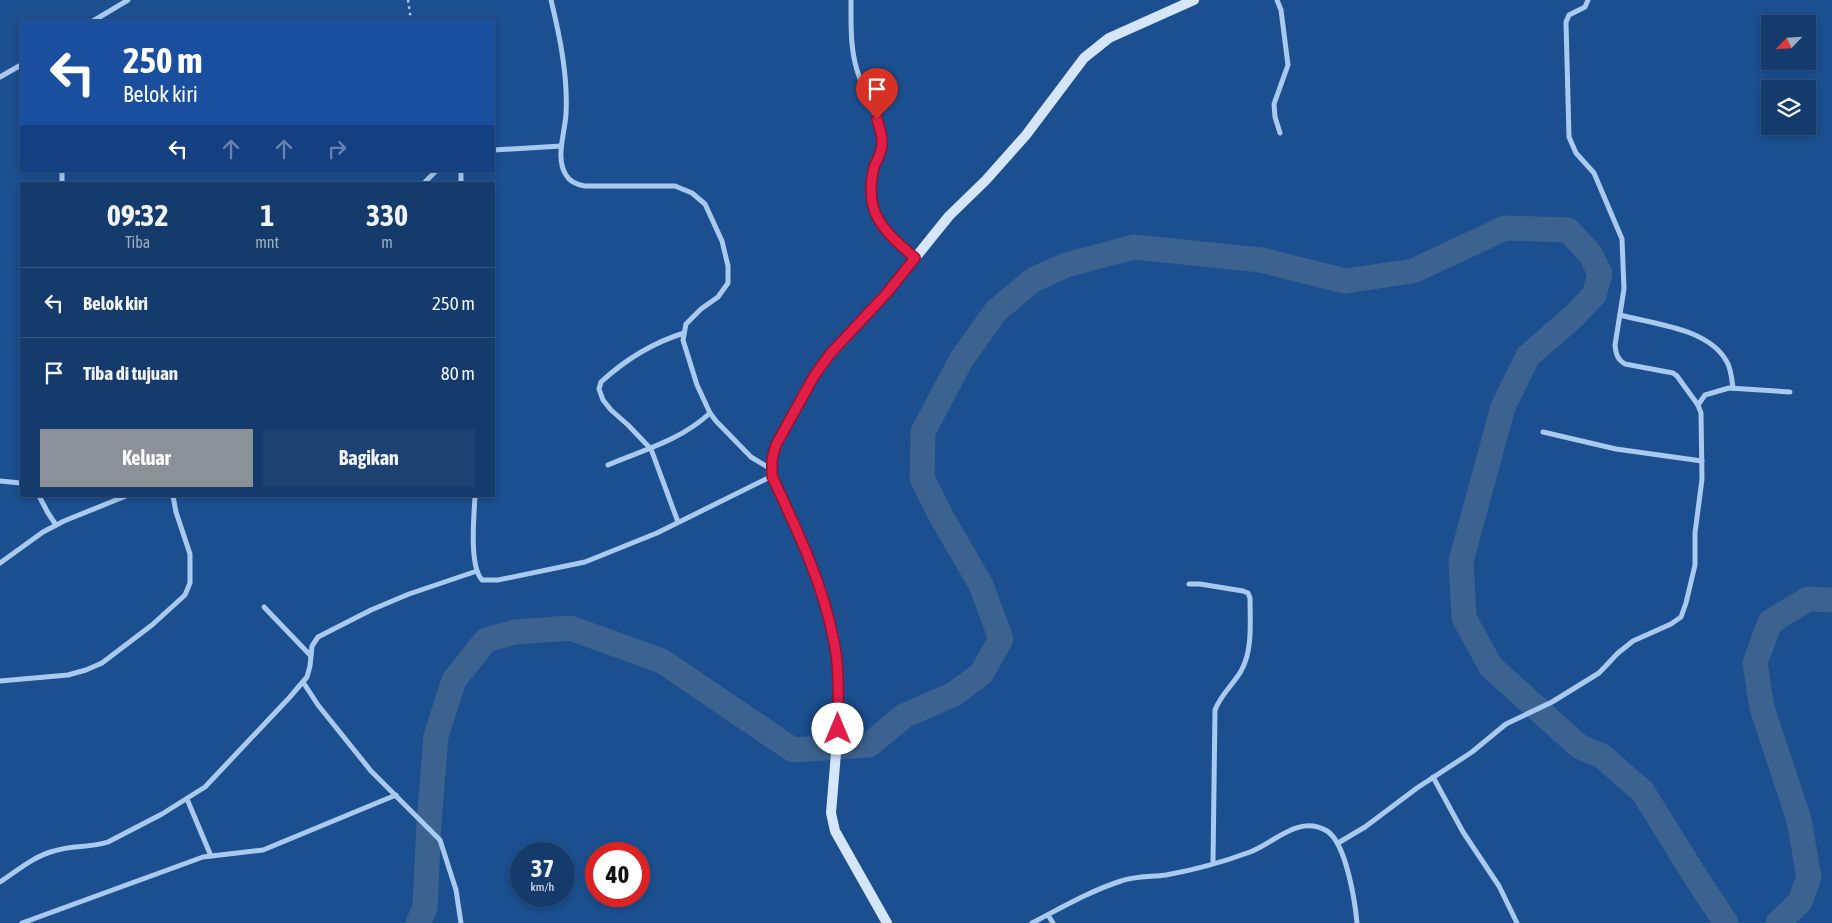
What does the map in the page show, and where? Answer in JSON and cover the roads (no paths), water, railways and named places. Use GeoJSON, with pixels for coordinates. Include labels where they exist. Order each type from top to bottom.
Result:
{"type":"FeatureCollection","features":[{"type":"Feature","properties":{"kind":"street"},"geometry":{"type":"LineString","coordinates":[[95,20],[128,0]]}},
{"type":"Feature","properties":{"kind":"street"},"geometry":{"type":"LineString","coordinates":[[551,0],[566,85],[566,115],[561,146],[562,165],[566,175],[578,185],[676,186],[692,192],[705,204],[722,241],[728,266],[728,283],[718,297],[701,309],[686,324],[683,340],[697,385],[710,413],[751,457],[772,473],[800,536],[822,593],[834,638],[838,674],[838,729],[832,813],[836,831],[887,923]]}},
{"type":"Feature","properties":{"kind":"street"},"geometry":{"type":"LineString","coordinates":[[851,0],[854,61],[859,78],[877,119],[882,139],[882,147],[873,174],[871,198],[879,222],[884,230],[915,258]]}},
{"type":"Feature","properties":{"kind":"street"},"geometry":{"type":"LineString","coordinates":[[772,473],[776,445],[814,376],[830,354],[886,294],[945,220],[986,180],[1026,135],[1084,58],[1109,38],[1176,4],[1194,0]]}},
{"type":"Feature","properties":{"kind":"street"},"geometry":{"type":"LineString","coordinates":[[1277,0],[1281,10],[1288,65],[1274,104],[1280,133]]}},
{"type":"Feature","properties":{"kind":"street"},"geometry":{"type":"LineString","coordinates":[[1338,842],[1365,827],[1472,752],[1506,724],[1552,702],[1599,673],[1618,652],[1633,640],[1671,624],[1681,617],[1686,603],[1695,565],[1695,533],[1702,479],[1701,419],[1698,404],[1673,373],[1633,366],[1620,360],[1616,354],[1615,345],[1624,289],[1622,238],[1594,173],[1576,153],[1569,137],[1566,22],[1569,15],[1585,7],[1588,0]]}},
{"type":"Feature","properties":{"kind":"street"},"geometry":{"type":"LineString","coordinates":[[0,77],[20,65]]}},
{"type":"Feature","properties":{"kind":"street"},"geometry":{"type":"LineString","coordinates":[[495,150],[561,146]]}},
{"type":"Feature","properties":{"kind":"street"},"geometry":{"type":"LineString","coordinates":[[425,182],[435,172]]}},
{"type":"Feature","properties":{"kind":"street"},"geometry":{"type":"LineString","coordinates":[[1620,315],[1696,335],[1714,346],[1727,362],[1734,388]]}},
{"type":"Feature","properties":{"kind":"street"},"geometry":{"type":"LineString","coordinates":[[678,522],[651,449],[611,410],[599,389],[601,382],[632,356],[653,344],[684,333]]}},
{"type":"Feature","properties":{"kind":"street"},"geometry":{"type":"LineString","coordinates":[[1698,404],[1705,395],[1719,390],[1734,388],[1790,392]]}},
{"type":"Feature","properties":{"kind":"street"},"geometry":{"type":"LineString","coordinates":[[608,465],[651,449],[680,435],[710,413]]}},
{"type":"Feature","properties":{"kind":"street"},"geometry":{"type":"LineString","coordinates":[[1543,432],[1616,449],[1702,461]]}},
{"type":"Feature","properties":{"kind":"street"},"geometry":{"type":"LineString","coordinates":[[474,497],[474,527],[478,575],[482,580],[498,580],[569,566],[618,549],[678,522],[772,473]]}},
{"type":"Feature","properties":{"kind":"street"},"geometry":{"type":"LineString","coordinates":[[0,481],[20,483]]}},
{"type":"Feature","properties":{"kind":"street"},"geometry":{"type":"LineString","coordinates":[[40,497],[56,525]]}},
{"type":"Feature","properties":{"kind":"street"},"geometry":{"type":"LineString","coordinates":[[0,563],[43,532],[56,525],[124,497]]}},
{"type":"Feature","properties":{"kind":"street"},"geometry":{"type":"LineString","coordinates":[[0,681],[68,675],[102,663],[152,625],[185,595],[190,583],[190,554],[176,512],[173,497]]}},
{"type":"Feature","properties":{"kind":"street"},"geometry":{"type":"LineString","coordinates":[[0,882],[46,854],[66,848],[96,846],[108,842],[187,799],[205,787],[303,682],[307,677],[312,646],[318,637],[409,594],[477,570]]}},
{"type":"Feature","properties":{"kind":"street"},"geometry":{"type":"LineString","coordinates":[[1189,584],[1242,591],[1248,593],[1250,598],[1250,646],[1242,670],[1219,699],[1215,710],[1213,863]]}},
{"type":"Feature","properties":{"kind":"street"},"geometry":{"type":"LineString","coordinates":[[264,607],[311,656]]}},
{"type":"Feature","properties":{"kind":"street"},"geometry":{"type":"LineString","coordinates":[[303,682],[318,705],[371,771],[440,840],[456,890],[461,923]]}},
{"type":"Feature","properties":{"kind":"street"},"geometry":{"type":"LineString","coordinates":[[1433,778],[1463,832],[1499,886],[1517,923]]}},
{"type":"Feature","properties":{"kind":"street"},"geometry":{"type":"LineString","coordinates":[[22,923],[203,857],[263,850],[396,795]]}},
{"type":"Feature","properties":{"kind":"street"},"geometry":{"type":"LineString","coordinates":[[187,799],[211,856]]}},
{"type":"Feature","properties":{"kind":"street"},"geometry":{"type":"LineString","coordinates":[[1032,923],[1089,894],[1123,880],[1166,875],[1213,863],[1252,851],[1288,830],[1306,826],[1327,832],[1338,842],[1347,869],[1357,923]]}},
{"type":"Feature","properties":{"kind":"street"},"geometry":{"type":"LineString","coordinates":[[1048,914],[1052,923]]}},
{"type":"Feature","properties":{"kind":"waterway"},"geometry":{"type":"LineString","coordinates":[[418,923],[425,908],[436,736],[454,680],[486,640],[515,632],[570,628],[662,661],[793,750],[869,745],[904,716],[954,694],[981,674],[1001,639],[981,585],[941,516],[922,478],[923,432],[961,360],[996,311],[1033,280],[1066,265],[1134,247],[1261,260],[1345,281],[1413,271],[1505,228],[1568,230],[1591,255],[1600,274],[1594,295],[1574,316],[1528,356],[1503,407],[1461,561],[1464,618],[1491,667],[1580,747],[1602,756],[1643,792],[1726,923]]}},
{"type":"Feature","properties":{"kind":"waterway"},"geometry":{"type":"LineString","coordinates":[[1778,923],[1800,902],[1809,877],[1799,820],[1762,708],[1755,663],[1770,622],[1808,599],[1832,600]]}}]}
